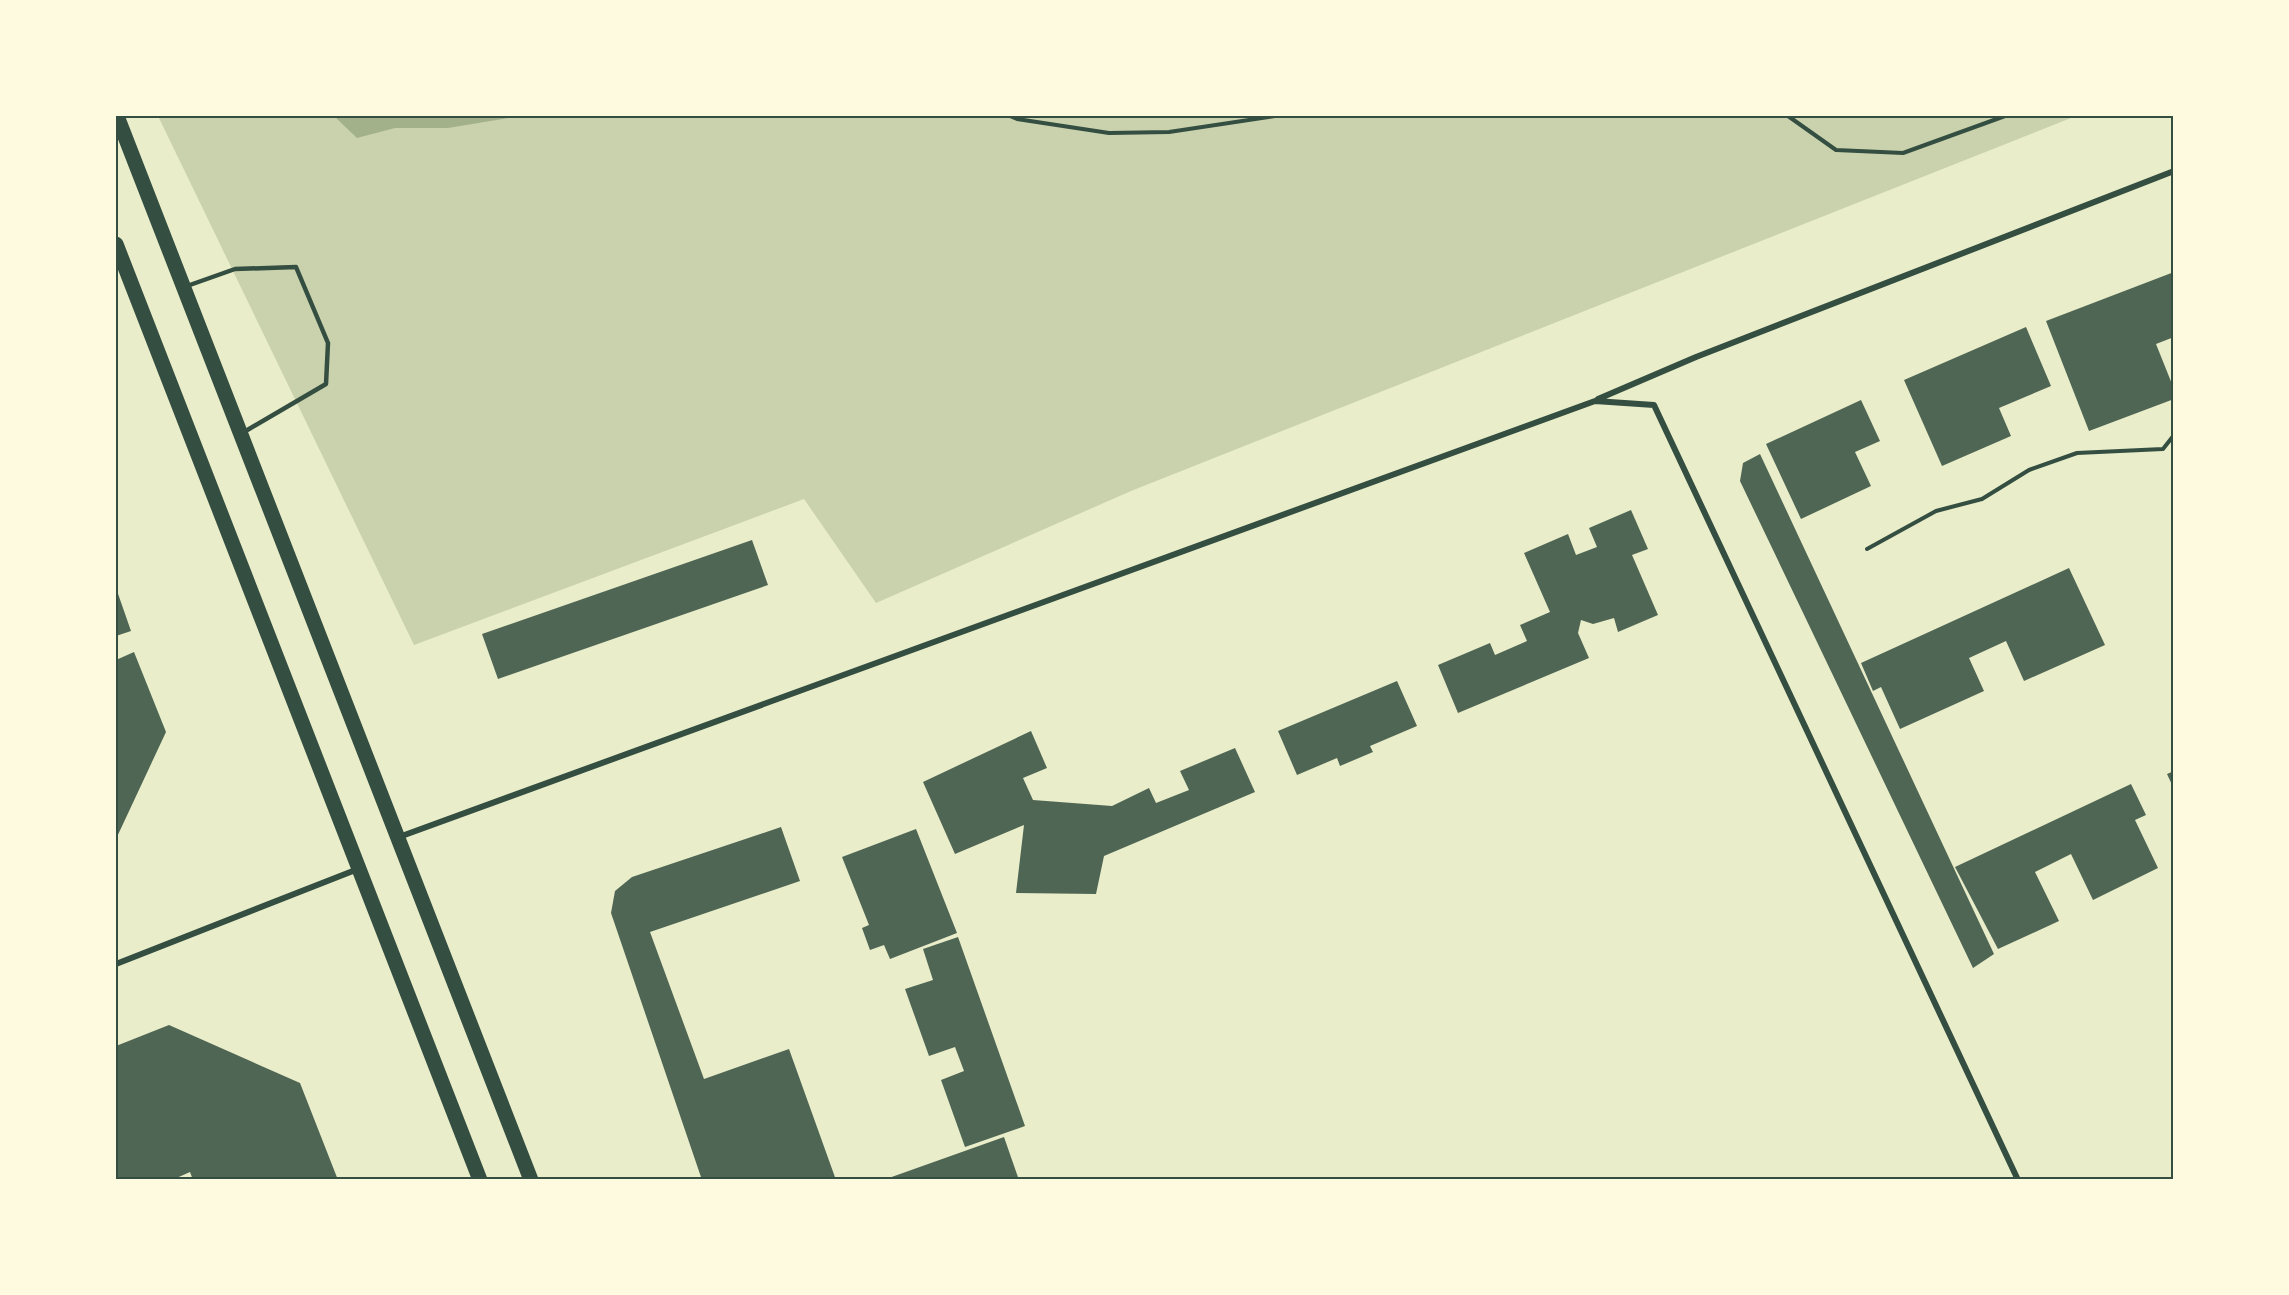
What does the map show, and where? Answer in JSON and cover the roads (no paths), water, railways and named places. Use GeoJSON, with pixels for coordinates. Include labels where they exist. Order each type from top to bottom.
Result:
{"type":"FeatureCollection","features":[{"type":"Feature","properties":{"kind":"main road"},"geometry":{"type":"LineString","coordinates":[[117,116],[531,1179]]}},
{"type":"Feature","properties":{"kind":"main road"},"geometry":{"type":"LineString","coordinates":[[116,244],[480,1179]]}},
{"type":"Feature","properties":{"kind":"street"},"geometry":{"type":"LineString","coordinates":[[398,837],[1592,402],[1696,357],[2174,171]]}},
{"type":"Feature","properties":{"kind":"street"},"geometry":{"type":"LineString","coordinates":[[1592,402],[1654,405],[2018,1179]]}},
{"type":"Feature","properties":{"kind":"street"},"geometry":{"type":"LineString","coordinates":[[116,964],[359,868]]}},
{"type":"Feature","properties":{"kind":"lane"},"geometry":{"type":"LineString","coordinates":[[184,287],[235,269],[296,267],[328,344],[326,384],[241,434]]}}]}
